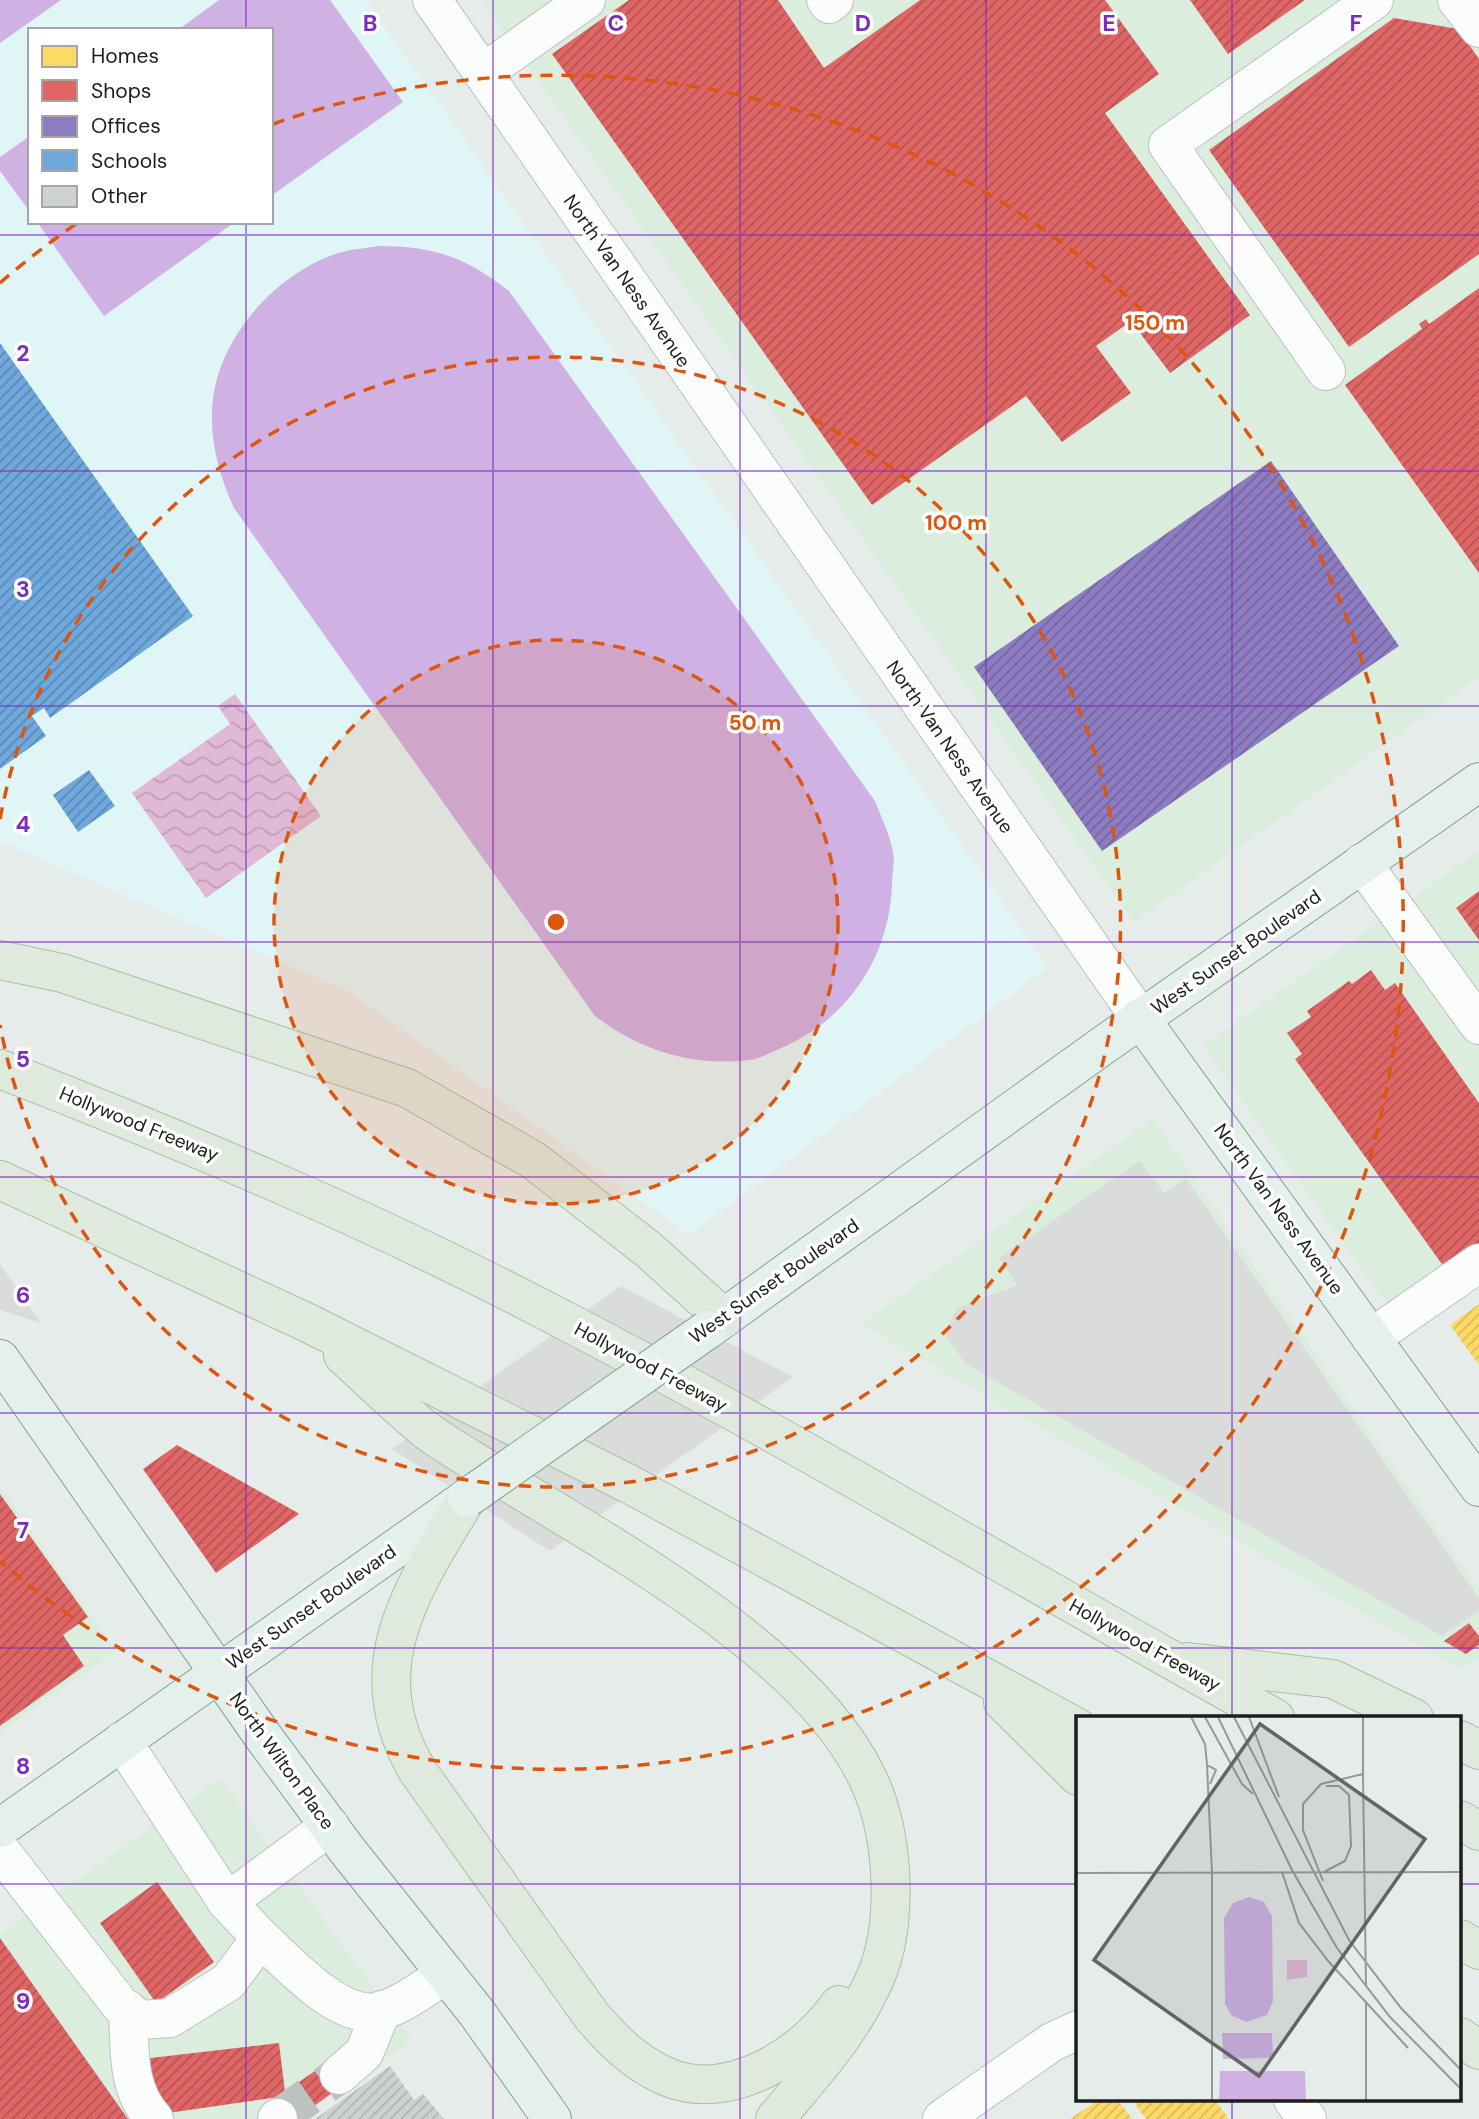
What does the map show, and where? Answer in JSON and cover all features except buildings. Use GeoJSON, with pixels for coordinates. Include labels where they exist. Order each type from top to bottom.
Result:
{"type":"FeatureCollection","features":[{"type":"Feature","properties":{"kind":"highway"},"geometry":{"type":"LineString","coordinates":[[0,960],[62,973],[407,1088],[533,1160],[649,1250],[715,1324]]}},
{"type":"Feature","properties":{"kind":"highway","name":"Hollywood Freeway"},"geometry":{"type":"LineString","coordinates":[[0,1069],[236,1164],[375,1226],[525,1300],[667,1374],[1271,1716]]}},
{"type":"Feature","properties":{"kind":"highway"},"geometry":{"type":"LineString","coordinates":[[0,1180],[307,1323],[631,1485],[1076,1727]]}},
{"type":"Feature","properties":{"kind":"highway"},"geometry":{"type":"LineString","coordinates":[[307,1323],[426,1430],[690,1596],[803,1690],[851,1748],[869,1779],[882,1816],[889,1851],[891,1892],[877,1973],[857,2016],[775,2119]]}},
{"type":"Feature","properties":{"kind":"highway"},"geometry":{"type":"LineString","coordinates":[[467,1498],[415,1584],[402,1617],[392,1654],[394,1718],[402,1743],[417,1770],[591,2015],[613,2041],[640,2063],[667,2077],[700,2085],[741,2080],[774,2064],[810,2039],[837,2008],[863,1968],[879,1933],[891,1892]]}},
{"type":"Feature","properties":{"kind":"highway"},"geometry":{"type":"LineString","coordinates":[[1169,1659],[1333,1679],[1410,1716]]}},
{"type":"Feature","properties":{"kind":"highway"},"geometry":{"type":"LineString","coordinates":[[969,1668],[1076,1774]]}},
{"type":"Feature","properties":{"kind":"highway"},"geometry":{"type":"LineString","coordinates":[[1462,1741],[1479,1750]]}},
{"type":"Feature","properties":{"kind":"highway"},"geometry":{"type":"LineString","coordinates":[[1462,1821],[1479,1831]]}},
{"type":"Feature","properties":{"kind":"highway"},"geometry":{"type":"LineString","coordinates":[[1462,1940],[1479,1950]]}},
{"type":"Feature","properties":{"kind":"highway"},"geometry":{"type":"LineString","coordinates":[[1462,2038],[1479,2050]]}},
{"type":"Feature","properties":{"kind":"main road","name":"West Sunset Boulevard"},"geometry":{"type":"LineString","coordinates":[[0,1828],[715,1324],[1140,1018],[1479,782]]}},
{"type":"Feature","properties":{"kind":"main road","name":"North Van Ness Avenue"},"geometry":{"type":"LineString","coordinates":[[1140,1018],[1479,1487]]}},
{"type":"Feature","properties":{"kind":"main road","name":"North Wilton Place"},"geometry":{"type":"LineString","coordinates":[[0,1359],[330,1826],[446,1974],[552,2119]]}},
{"type":"Feature","properties":{"kind":"street","name":"North Van Ness Avenue"},"geometry":{"type":"LineString","coordinates":[[432,0],[1140,1018]]}},
{"type":"Feature","properties":{"kind":"street"},"geometry":{"type":"LineString","coordinates":[[484,72],[586,0]]}},
{"type":"Feature","properties":{"kind":"street"},"geometry":{"type":"LineString","coordinates":[[826,0],[829,4],[834,0]]}},
{"type":"Feature","properties":{"kind":"street"},"geometry":{"type":"LineString","coordinates":[[1326,371],[1168,145],[1374,0]]}},
{"type":"Feature","properties":{"kind":"street"},"geometry":{"type":"LineString","coordinates":[[1457,0],[1479,28]]}},
{"type":"Feature","properties":{"kind":"street"},"geometry":{"type":"LineString","coordinates":[[1362,863],[1479,1025]]}},
{"type":"Feature","properties":{"kind":"street"},"geometry":{"type":"LineString","coordinates":[[1371,1338],[1479,1263]]}},
{"type":"Feature","properties":{"kind":"street"},"geometry":{"type":"LineString","coordinates":[[122,1741],[227,1902],[261,1938],[331,2001],[373,2013],[403,2001],[446,1974]]}},
{"type":"Feature","properties":{"kind":"street"},"geometry":{"type":"LineString","coordinates":[[227,1902],[330,1826]]}},
{"type":"Feature","properties":{"kind":"street"},"geometry":{"type":"LineString","coordinates":[[0,1850],[128,2010],[141,2020],[170,2018],[228,1982],[261,1938]]}},
{"type":"Feature","properties":{"kind":"street"},"geometry":{"type":"LineString","coordinates":[[128,2010],[132,2081],[142,2106],[154,2119]]}},
{"type":"Feature","properties":{"kind":"street"},"geometry":{"type":"LineString","coordinates":[[339,2075],[364,2053],[382,2010]]}},
{"type":"Feature","properties":{"kind":"street"},"geometry":{"type":"LineString","coordinates":[[942,2119],[1052,2042],[1076,2031]]}},
{"type":"Feature","properties":{"kind":"street"},"geometry":{"type":"LineString","coordinates":[[1294,2102],[1307,2119]]}},
{"type":"Feature","properties":{"kind":"shaded area"},"geometry":{"type":"Polygon","coordinates":[[[0,0],[366,0],[1048,967],[689,1235],[350,992],[0,841],[0,0]]]}},
{"type":"Feature","properties":{"kind":"shaded area"},"geometry":{"type":"Polygon","coordinates":[[[0,0],[61,0],[0,43],[0,0]]]}},
{"type":"Feature","properties":{"kind":"shaded area"},"geometry":{"type":"Polygon","coordinates":[[[219,0],[330,0],[403,102],[273,195],[273,28],[181,28],[219,0]]]}},
{"type":"Feature","properties":{"kind":"shaded area"},"geometry":{"type":"Polygon","coordinates":[[[481,0],[1479,0],[1479,677],[1134,922],[481,0]]]}},
{"type":"Feature","properties":{"kind":"shaded area"},"geometry":{"type":"Polygon","coordinates":[[[28,137],[28,209],[0,171],[0,157],[28,137]]]}},
{"type":"Feature","properties":{"kind":"shaded area"},"geometry":{"type":"Polygon","coordinates":[[[38,224],[232,224],[104,316],[38,224]]]}},
{"type":"Feature","properties":{"kind":"shaded area"},"geometry":{"type":"Polygon","coordinates":[[[379,246],[416,248],[448,256],[478,270],[509,291],[875,801],[894,856],[889,911],[883,937],[873,961],[844,1004],[825,1022],[803,1037],[753,1059],[707,1061],[648,1047],[595,1016],[234,508],[219,469],[212,427],[213,399],[218,374],[228,351],[257,308],[297,273],[342,252],[379,246]]]}},
{"type":"Feature","properties":{"kind":"shaded area"},"geometry":{"type":"Polygon","coordinates":[[[1479,851],[1479,1252],[1393,1313],[1203,1046],[1479,851]]]}},
{"type":"Feature","properties":{"kind":"shaded area"},"geometry":{"type":"Polygon","coordinates":[[[1153,1119],[1479,1589],[1479,1657],[1461,1669],[861,1324],[1153,1119]]]}},
{"type":"Feature","properties":{"kind":"shaded area"},"geometry":{"type":"Polygon","coordinates":[[[1140,1160],[1164,1193],[1186,1179],[1479,1598],[1479,1611],[1442,1636],[966,1364],[944,1335],[957,1308],[1017,1285],[999,1258],[1140,1160]]]}},
{"type":"Feature","properties":{"kind":"shaded area"},"geometry":{"type":"Polygon","coordinates":[[[0,1487],[116,1651],[0,1733],[0,1487]]]}},
{"type":"Feature","properties":{"kind":"shaded area"},"geometry":{"type":"Polygon","coordinates":[[[220,1778],[412,2040],[297,2119],[0,2119],[0,1935],[220,1778]]]}},
{"type":"Feature","properties":{"kind":"water"},"geometry":{"type":"Polygon","coordinates":[[[235,694],[321,816],[206,898],[132,793],[230,724],[218,706],[235,694]]]}},
{"type":"Feature","properties":{"kind":"pier"},"geometry":{"type":"Polygon","coordinates":[[[0,1264],[41,1323],[0,1310],[0,1264]]]}},
{"type":"Feature","properties":{"kind":"pier"},"geometry":{"type":"Polygon","coordinates":[[[621,1286],[793,1377],[550,1551],[392,1449],[621,1286]]]}},
{"type":"Feature","properties":{"kind":"tunnel"},"geometry":{"type":"LineString","coordinates":[[278,2118],[339,2075]]}}]}
